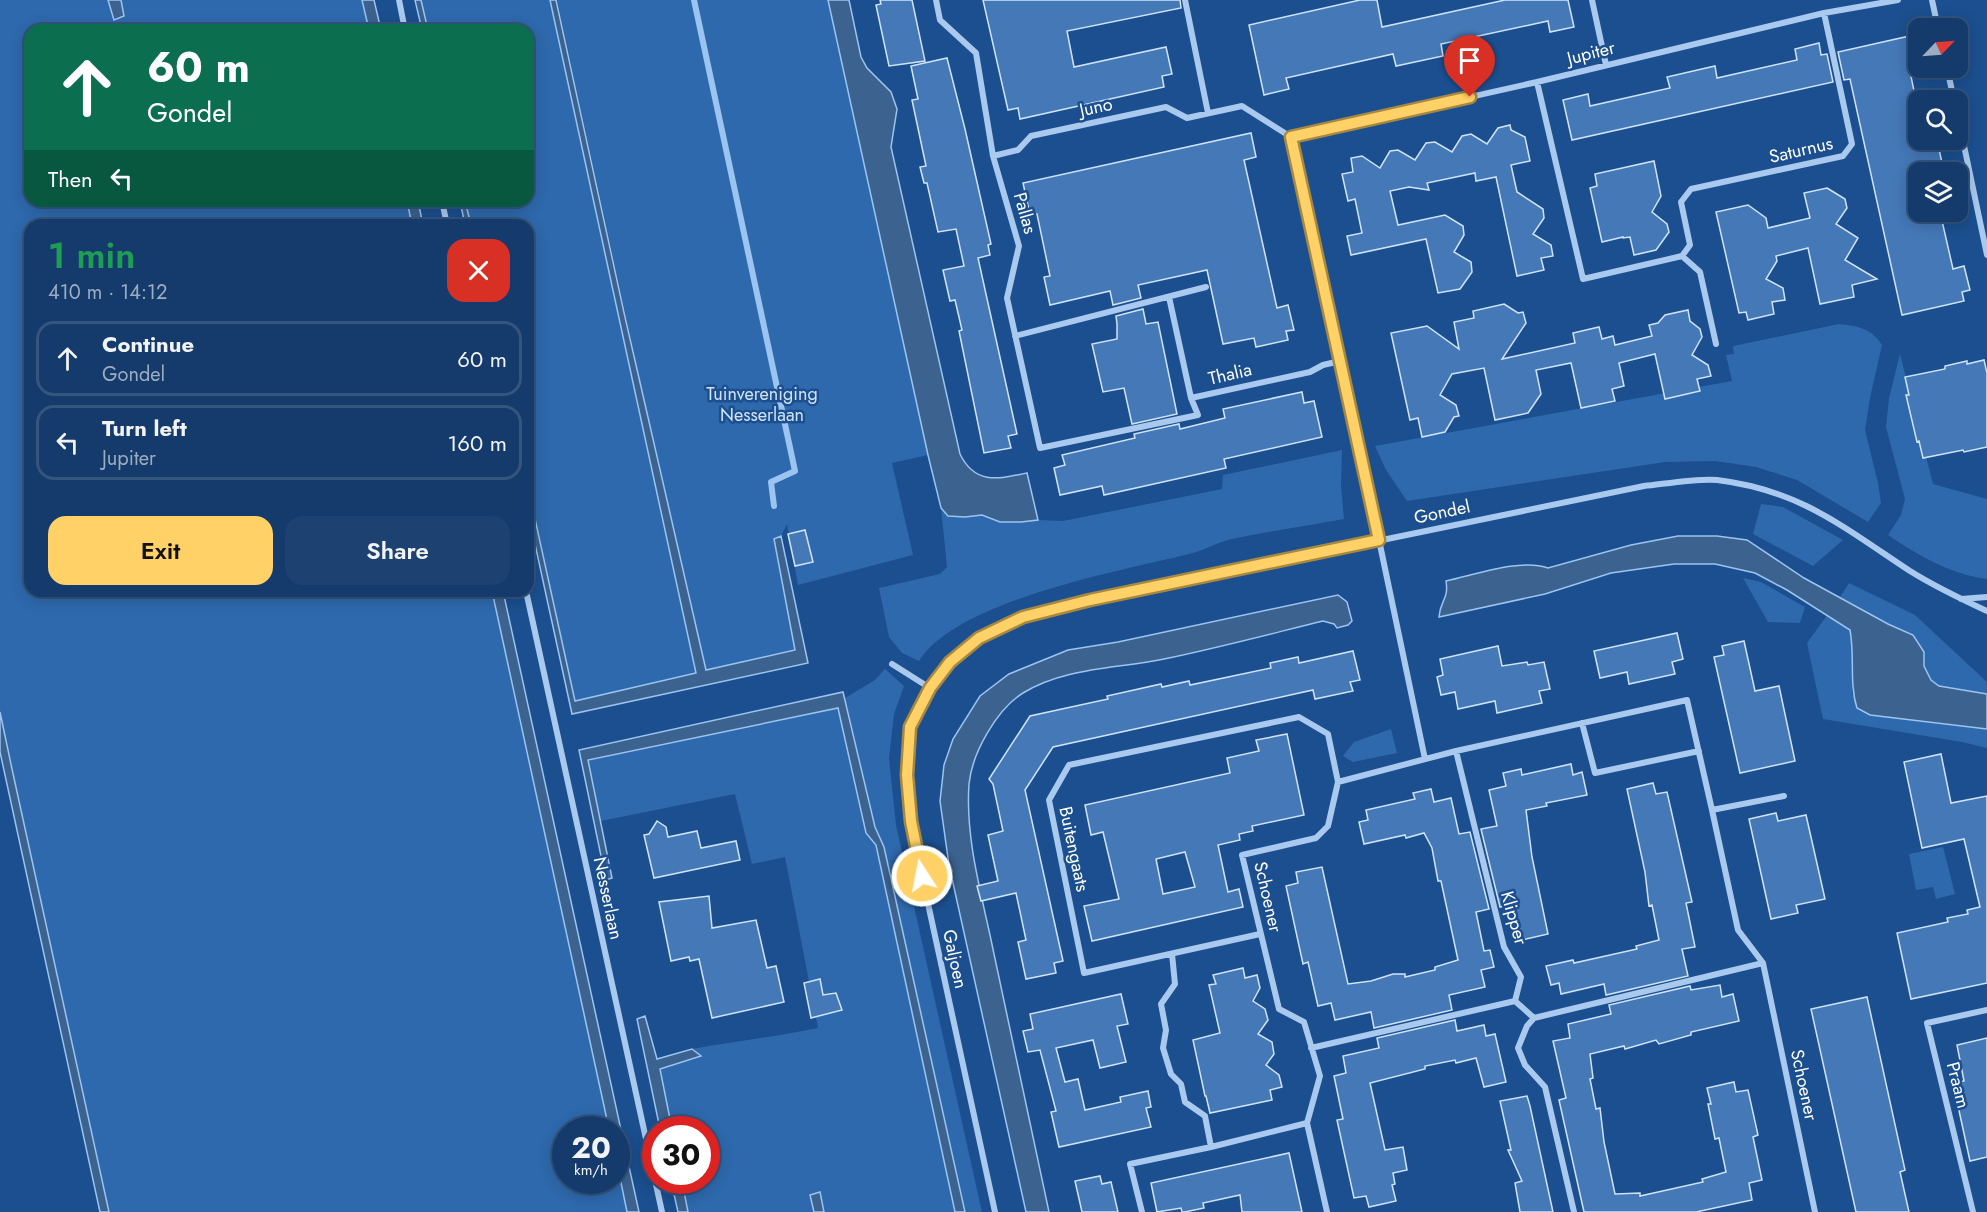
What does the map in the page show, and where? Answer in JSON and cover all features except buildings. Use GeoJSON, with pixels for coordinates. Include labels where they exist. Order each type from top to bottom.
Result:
{"type":"FeatureCollection","features":[{"type":"Feature","properties":{"kind":"street"},"geometry":{"type":"LineString","coordinates":[[399,0],[404,24]]}},
{"type":"Feature","properties":{"kind":"street","name":"Pallas"},"geometry":{"type":"LineString","coordinates":[[936,0],[940,20],[976,53],[993,156],[1019,246],[1007,298],[1041,448],[1198,415],[1191,398]]}},
{"type":"Feature","properties":{"kind":"street"},"geometry":{"type":"LineString","coordinates":[[1185,0],[1208,113],[1242,106],[1291,137],[1425,759]]}},
{"type":"Feature","properties":{"kind":"street"},"geometry":{"type":"LineString","coordinates":[[1592,0],[1606,65]]}},
{"type":"Feature","properties":{"kind":"street","name":"Jupiter"},"geometry":{"type":"LineString","coordinates":[[1291,137],[1537,82],[1824,13],[1898,0]]}},
{"type":"Feature","properties":{"kind":"street"},"geometry":{"type":"LineString","coordinates":[[1932,0],[1936,18]]}},
{"type":"Feature","properties":{"kind":"street","name":"Saturnus"},"geometry":{"type":"LineString","coordinates":[[1682,256],[1690,245],[1681,202],[1691,189],[1843,156],[1852,144],[1824,13]]}},
{"type":"Feature","properties":{"kind":"street"},"geometry":{"type":"LineString","coordinates":[[1537,82],[1583,279],[1682,256],[1700,272],[1716,344]]}},
{"type":"Feature","properties":{"kind":"street","name":"Juno"},"geometry":{"type":"LineString","coordinates":[[993,156],[1018,150],[1031,136],[1166,107],[1187,118],[1208,113]]}},
{"type":"Feature","properties":{"kind":"street"},"geometry":{"type":"LineString","coordinates":[[1965,150],[1987,255]]}},
{"type":"Feature","properties":{"kind":"street"},"geometry":{"type":"LineString","coordinates":[[1015,336],[1206,287]]}},
{"type":"Feature","properties":{"kind":"street","name":"Thalia"},"geometry":{"type":"LineString","coordinates":[[1169,297],[1191,398],[1310,372],[1323,365],[1340,361]]}},
{"type":"Feature","properties":{"kind":"street","name":"Gondel"},"geometry":{"type":"LineString","coordinates":[[930,688],[950,662],[979,638],[1023,617],[1090,600],[1644,486],[1715,480],[1756,487],[1803,503],[1836,520],[1912,572],[1960,599],[1987,611]]}},
{"type":"Feature","properties":{"kind":"street","name":"Nesserlaan"},"geometry":{"type":"LineString","coordinates":[[527,597],[662,1212]]}},
{"type":"Feature","properties":{"kind":"street"},"geometry":{"type":"LineString","coordinates":[[1960,599],[1987,597]]}},
{"type":"Feature","properties":{"kind":"street"},"geometry":{"type":"LineString","coordinates":[[892,664],[930,688]]}},
{"type":"Feature","properties":{"kind":"street","name":"Galjoen"},"geometry":{"type":"LineString","coordinates":[[930,688],[910,727],[907,775],[911,821],[995,1212]]}},
{"type":"Feature","properties":{"kind":"street","name":"Schoener"},"geometry":{"type":"LineString","coordinates":[[1327,1212],[1307,1123],[1320,1076],[1304,1022],[1279,1009],[1242,855],[1316,838],[1328,826],[1338,782],[1456,751],[1687,700],[1738,930],[1763,963],[1815,1212]]}},
{"type":"Feature","properties":{"kind":"street","name":"Buitengaats"},"geometry":{"type":"LineString","coordinates":[[1260,934],[1084,973],[1048,800],[1069,765],[1299,717],[1328,734],[1338,782]]}},
{"type":"Feature","properties":{"kind":"street"},"geometry":{"type":"LineString","coordinates":[[1582,723],[1594,773],[1699,751]]}},
{"type":"Feature","properties":{"kind":"street","name":"Klipper"},"geometry":{"type":"LineString","coordinates":[[1456,751],[1504,947],[1521,977],[1515,1001]]}},
{"type":"Feature","properties":{"kind":"street"},"geometry":{"type":"LineString","coordinates":[[1712,810],[1784,796]]}},
{"type":"Feature","properties":{"kind":"street"},"geometry":{"type":"LineString","coordinates":[[1172,954],[1175,984],[1161,1004],[1166,1030],[1163,1048],[1171,1074],[1181,1084],[1185,1102],[1205,1116],[1211,1147]]}},
{"type":"Feature","properties":{"kind":"street"},"geometry":{"type":"LineString","coordinates":[[1574,1212],[1545,1087],[1525,1065],[1518,1048],[1527,1026],[1534,1018],[1763,963]]}},
{"type":"Feature","properties":{"kind":"street"},"geometry":{"type":"LineString","coordinates":[[1311,1048],[1515,1001],[1534,1018]]}},
{"type":"Feature","properties":{"kind":"street","name":"Praam"},"geometry":{"type":"LineString","coordinates":[[1973,1212],[1927,1023],[1987,1010]]}},
{"type":"Feature","properties":{"kind":"street"},"geometry":{"type":"LineString","coordinates":[[1142,1212],[1130,1164],[1307,1123]]}},
{"type":"Feature","properties":{"kind":"green space"},"geometry":{"type":"Polygon","coordinates":[[[0,0],[108,0],[115,20],[124,16],[121,0],[362,0],[368,24],[24,24],[24,207],[408,207],[411,219],[24,219],[24,597],[493,597],[606,1116],[552,1116],[552,1194],[623,1194],[627,1212],[109,1212],[0,712],[0,0]]]}},
{"type":"Feature","properties":{"kind":"green space"},"geometry":{"type":"Polygon","coordinates":[[[421,0],[550,0],[696,673],[575,701],[534,514],[534,219],[470,219],[466,207],[534,207],[534,24],[427,24],[421,0]]]}},
{"type":"Feature","properties":{"kind":"green space","name":"Tuinvereniging Nesserlaan"},"geometry":{"type":"Polygon","coordinates":[[[557,0],[828,0],[928,455],[892,463],[913,555],[798,585],[787,524],[781,536],[774,539],[796,650],[706,670],[652,436],[557,0]]]}},
{"type":"Feature","properties":{"kind":"green space"},"geometry":{"type":"Polygon","coordinates":[[[1839,324],[1869,331],[1882,345],[1865,430],[1881,503],[1868,522],[1797,480],[1756,467],[1715,461],[1665,462],[1407,501],[1386,470],[1375,446],[1732,381],[1726,355],[1734,354],[1733,346],[1839,324]]]}},
{"type":"Feature","properties":{"kind":"green space"},"geometry":{"type":"Polygon","coordinates":[[[1900,354],[1933,484],[1987,499],[1987,579],[1960,573],[1935,563],[1888,535],[1901,515],[1905,499],[1886,427],[1889,398],[1900,354]]]}},
{"type":"Feature","properties":{"kind":"green space"},"geometry":{"type":"Polygon","coordinates":[[[1342,450],[1341,485],[1344,519],[1232,539],[1195,553],[1043,591],[1003,605],[968,621],[939,640],[919,661],[902,653],[889,637],[879,588],[940,574],[947,567],[941,508],[949,516],[982,515],[1000,522],[1063,521],[1222,489],[1223,475],[1342,450]]]}},
{"type":"Feature","properties":{"kind":"green space"},"geometry":{"type":"Polygon","coordinates":[[[1761,504],[1783,507],[1843,540],[1813,566],[1753,534],[1761,504]]]}},
{"type":"Feature","properties":{"kind":"green space"},"geometry":{"type":"Polygon","coordinates":[[[1743,578],[1761,582],[1805,607],[1800,623],[1768,622],[1743,578]]]}},
{"type":"Feature","properties":{"kind":"green space"},"geometry":{"type":"Polygon","coordinates":[[[1849,583],[1915,615],[1987,682],[1987,694],[1939,687],[1931,680],[1924,666],[1924,652],[1913,635],[1840,597],[1849,583]]]}},
{"type":"Feature","properties":{"kind":"green space"},"geometry":{"type":"Polygon","coordinates":[[[1828,614],[1850,630],[1853,658],[1852,694],[1870,715],[1987,729],[1987,748],[1823,719],[1807,643],[1828,614]]]}},
{"type":"Feature","properties":{"kind":"green space"},"geometry":{"type":"Polygon","coordinates":[[[885,669],[904,686],[894,714],[889,758],[896,825],[982,1212],[965,1212],[884,847],[875,827],[845,698],[875,680],[885,669]]]}},
{"type":"Feature","properties":{"kind":"green space"},"geometry":{"type":"Polygon","coordinates":[[[838,707],[866,833],[876,845],[955,1212],[824,1212],[819,1192],[810,1195],[814,1212],[688,1212],[685,1194],[720,1194],[720,1116],[669,1116],[660,1068],[700,1056],[692,1049],[818,1028],[785,857],[752,864],[735,794],[601,821],[588,760],[838,707]]]}},
{"type":"Feature","properties":{"kind":"green space"},"geometry":{"type":"Polygon","coordinates":[[[1391,729],[1397,753],[1353,762],[1343,756],[1354,742],[1391,729]]]}},
{"type":"Feature","properties":{"kind":"green space"},"geometry":{"type":"Polygon","coordinates":[[[1943,847],[1955,894],[1936,899],[1933,887],[1916,890],[1909,854],[1943,847]]]}},
{"type":"Feature","properties":{"kind":"shaded area"},"geometry":{"type":"Polygon","coordinates":[[[108,0],[121,0],[124,16],[114,20],[108,0]]]}},
{"type":"Feature","properties":{"kind":"shaded area"},"geometry":{"type":"Polygon","coordinates":[[[362,0],[374,0],[380,24],[368,24],[362,0]]]}},
{"type":"Feature","properties":{"kind":"shaded area"},"geometry":{"type":"Polygon","coordinates":[[[415,0],[421,0],[427,24],[421,24],[415,0]]]}},
{"type":"Feature","properties":{"kind":"shaded area"},"geometry":{"type":"Polygon","coordinates":[[[550,0],[556,0],[625,317],[706,670],[795,650],[774,539],[781,536],[808,663],[572,714],[534,540],[534,514],[575,701],[696,673],[550,0]]]}},
{"type":"Feature","properties":{"kind":"shaded area"},"geometry":{"type":"Polygon","coordinates":[[[828,0],[849,0],[861,57],[867,68],[891,92],[897,109],[891,147],[960,454],[966,464],[980,475],[997,478],[1027,473],[1038,520],[1000,522],[982,515],[948,516],[941,508],[828,0]]]}},
{"type":"Feature","properties":{"kind":"shaded area"},"geometry":{"type":"Polygon","coordinates":[[[408,207],[419,207],[422,219],[411,219],[408,207]]]}},
{"type":"Feature","properties":{"kind":"shaded area"},"geometry":{"type":"Polygon","coordinates":[[[461,207],[466,207],[470,219],[464,219],[461,207]]]}},
{"type":"Feature","properties":{"kind":"shaded area"},"geometry":{"type":"Polygon","coordinates":[[[1678,536],[1717,536],[1747,540],[1804,578],[1888,624],[1913,635],[1924,652],[1924,666],[1931,680],[1939,686],[1987,694],[1987,729],[1870,715],[1857,708],[1853,689],[1850,630],[1787,590],[1755,573],[1715,564],[1674,564],[1611,573],[1545,594],[1439,617],[1446,592],[1446,581],[1512,566],[1537,565],[1548,568],[1631,545],[1678,536]]]}},
{"type":"Feature","properties":{"kind":"shaded area"},"geometry":{"type":"Polygon","coordinates":[[[1338,595],[1347,602],[1352,621],[1348,625],[1337,628],[1334,624],[1323,621],[1164,659],[1074,673],[1057,678],[1039,684],[1013,700],[987,733],[971,772],[968,805],[972,848],[980,891],[1049,1212],[1026,1212],[949,865],[940,801],[944,765],[953,739],[980,696],[1009,674],[1068,650],[1118,642],[1338,595]]]}},
{"type":"Feature","properties":{"kind":"shaded area"},"geometry":{"type":"Polygon","coordinates":[[[493,597],[504,597],[618,1116],[606,1116],[493,597]]]}},
{"type":"Feature","properties":{"kind":"shaded area"},"geometry":{"type":"Polygon","coordinates":[[[843,692],[875,827],[884,847],[965,1212],[955,1212],[876,845],[866,833],[838,708],[588,760],[612,878],[606,880],[579,750],[843,692]]]}},
{"type":"Feature","properties":{"kind":"shaded area"},"geometry":{"type":"Polygon","coordinates":[[[0,712],[109,1212],[100,1212],[0,752],[0,712]]]}},
{"type":"Feature","properties":{"kind":"shaded area"},"geometry":{"type":"Polygon","coordinates":[[[645,1016],[657,1059],[692,1049],[701,1056],[660,1069],[669,1116],[657,1116],[637,1019],[645,1016]]]}},
{"type":"Feature","properties":{"kind":"shaded area"},"geometry":{"type":"Polygon","coordinates":[[[630,1171],[639,1212],[627,1212],[623,1194],[630,1194],[630,1171]]]}},
{"type":"Feature","properties":{"kind":"shaded area"},"geometry":{"type":"Polygon","coordinates":[[[820,1192],[824,1212],[814,1212],[810,1195],[820,1192]]]}},
{"type":"Feature","properties":{"kind":"shaded area"},"geometry":{"type":"Polygon","coordinates":[[[674,1194],[685,1194],[688,1212],[678,1212],[674,1194]]]}},
{"type":"Feature","properties":{"kind":"waterway"},"geometry":{"type":"LineString","coordinates":[[694,0],[795,471],[771,482],[774,506]]}},
{"type":"Feature","properties":{"kind":"route"},"geometry":{"type":"LineString","coordinates":[[922,876],[911,821],[907,775],[910,727],[930,688],[950,662],[979,638],[1023,617],[1090,600],[1379,540],[1291,137],[1470,97]]}}]}
